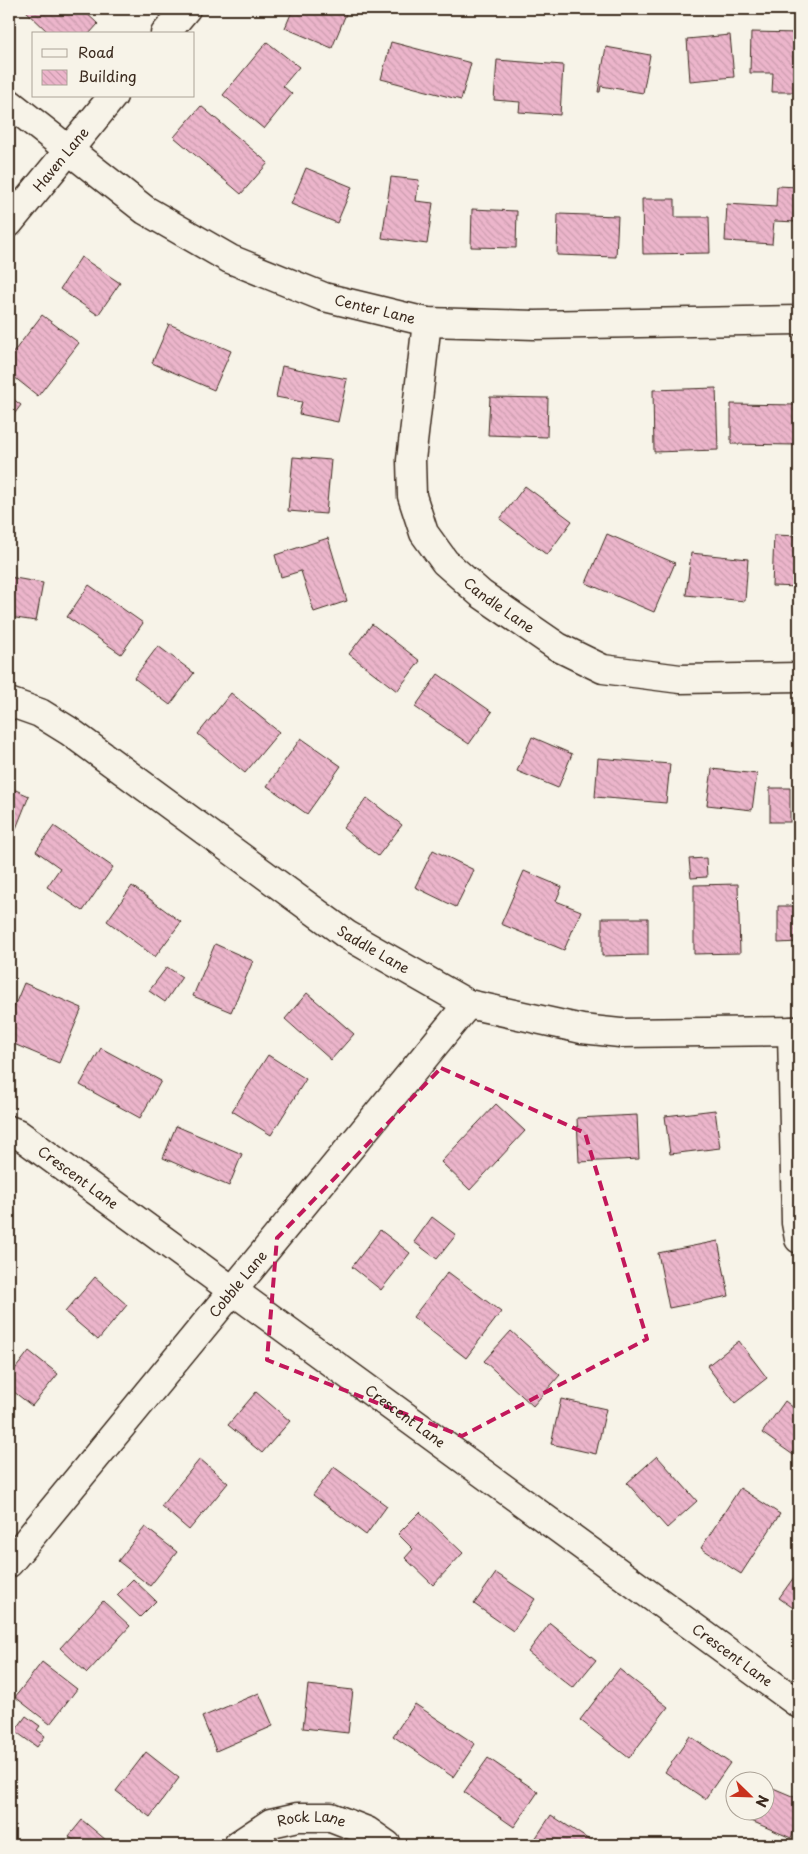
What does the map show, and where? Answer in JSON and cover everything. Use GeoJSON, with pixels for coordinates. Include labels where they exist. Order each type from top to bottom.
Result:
{"type":"FeatureCollection","features":[{"type":"Feature","properties":{"kind":"street"},"geometry":{"type":"LineString","coordinates":[[167,32],[186,9]]}},
{"type":"Feature","properties":{"kind":"street","name":"Haven Lane"},"geometry":{"type":"LineString","coordinates":[[9,223],[111,98]]}},
{"type":"Feature","properties":{"kind":"street","name":"Center Lane"},"geometry":{"type":"LineString","coordinates":[[9,103],[145,210],[230,259],[324,297],[427,322],[536,325],[799,320]]}},
{"type":"Feature","properties":{"kind":"street","name":"Candle Lane"},"geometry":{"type":"LineString","coordinates":[[427,322],[411,460],[412,496],[424,533],[445,562],[482,594],[558,647],[604,670],[680,679],[799,677]]}},
{"type":"Feature","properties":{"kind":"street","name":"Saddle Lane"},"geometry":{"type":"LineString","coordinates":[[9,702],[40,713],[69,730],[347,935],[468,1004],[582,1029],[620,1033],[796,1031]]}},
{"type":"Feature","properties":{"kind":"street","name":"Cobble Lane"},"geometry":{"type":"LineString","coordinates":[[9,1563],[468,1004]]}},
{"type":"Feature","properties":{"kind":"street"},"geometry":{"type":"LineString","coordinates":[[796,1031],[796,1223],[799,1239]]}},
{"type":"Feature","properties":{"kind":"street","name":"Crescent Lane"},"geometry":{"type":"LineString","coordinates":[[9,1130],[17,1133],[799,1704]]}},
{"type":"Feature","properties":{"kind":"street","name":"Rock Lane"},"geometry":{"type":"LineString","coordinates":[[238,1845],[271,1824],[298,1817],[331,1817],[366,1831],[386,1845]]}},
{"type":"Feature","properties":{"kind":"highlighted area"},"geometry":{"type":"Polygon","coordinates":[[[441,1068],[585,1133],[647,1339],[462,1436],[267,1360],[277,1238],[441,1068]]]}},
{"type":"Feature","properties":{"kind":"building"},"geometry":{"type":"Polygon","coordinates":[[[24,9],[82,9],[98,24],[91,32],[48,32],[24,9]]]}},
{"type":"Feature","properties":{"kind":"building"},"geometry":{"type":"Polygon","coordinates":[[[293,9],[348,9],[332,48],[285,28],[293,9]]]}},
{"type":"Feature","properties":{"kind":"building"},"geometry":{"type":"Polygon","coordinates":[[[751,32],[799,33],[799,92],[772,92],[773,73],[750,73],[751,32]]]}},
{"type":"Feature","properties":{"kind":"building"},"geometry":{"type":"Polygon","coordinates":[[[730,35],[734,77],[690,81],[687,39],[730,35]]]}},
{"type":"Feature","properties":{"kind":"building"},"geometry":{"type":"Polygon","coordinates":[[[267,42],[299,67],[283,86],[292,94],[264,129],[223,95],[267,42]]]}},
{"type":"Feature","properties":{"kind":"building"},"geometry":{"type":"Polygon","coordinates":[[[391,42],[471,63],[461,100],[381,79],[391,42]]]}},
{"type":"Feature","properties":{"kind":"building"},"geometry":{"type":"Polygon","coordinates":[[[606,47],[650,55],[643,93],[601,86],[600,92],[598,92],[606,47]]]}},
{"type":"Feature","properties":{"kind":"building"},"geometry":{"type":"Polygon","coordinates":[[[497,60],[563,65],[560,115],[519,112],[520,102],[494,100],[497,60]]]}},
{"type":"Feature","properties":{"kind":"building"},"geometry":{"type":"Polygon","coordinates":[[[201,106],[268,163],[241,194],[174,137],[201,106]]]}},
{"type":"Feature","properties":{"kind":"building"},"geometry":{"type":"Polygon","coordinates":[[[306,168],[352,187],[337,223],[291,204],[306,168]]]}},
{"type":"Feature","properties":{"kind":"building"},"geometry":{"type":"Polygon","coordinates":[[[391,177],[419,180],[416,201],[433,203],[427,244],[382,238],[391,177]]]}},
{"type":"Feature","properties":{"kind":"building"},"geometry":{"type":"Polygon","coordinates":[[[777,186],[799,187],[797,222],[774,221],[772,244],[725,241],[727,204],[776,207],[777,186]]]}},
{"type":"Feature","properties":{"kind":"building"},"geometry":{"type":"Polygon","coordinates":[[[642,199],[675,199],[675,217],[709,217],[710,253],[643,254],[642,199]]]}},
{"type":"Feature","properties":{"kind":"building"},"geometry":{"type":"Polygon","coordinates":[[[472,209],[517,211],[516,248],[471,247],[472,209]]]}},
{"type":"Feature","properties":{"kind":"building"},"geometry":{"type":"Polygon","coordinates":[[[558,214],[618,216],[616,257],[557,255],[558,214]]]}},
{"type":"Feature","properties":{"kind":"building"},"geometry":{"type":"Polygon","coordinates":[[[81,257],[120,283],[98,315],[60,289],[81,257]]]}},
{"type":"Feature","properties":{"kind":"building"},"geometry":{"type":"Polygon","coordinates":[[[42,315],[79,343],[38,396],[9,373],[9,358],[42,315]]]}},
{"type":"Feature","properties":{"kind":"building"},"geometry":{"type":"Polygon","coordinates":[[[169,324],[231,351],[214,390],[152,363],[169,324]]]}},
{"type":"Feature","properties":{"kind":"building"},"geometry":{"type":"Polygon","coordinates":[[[282,366],[347,379],[338,422],[299,414],[302,402],[276,397],[282,366]]]}},
{"type":"Feature","properties":{"kind":"building"},"geometry":{"type":"Polygon","coordinates":[[[716,388],[718,450],[654,452],[653,390],[716,388]]]}},
{"type":"Feature","properties":{"kind":"building"},"geometry":{"type":"Polygon","coordinates":[[[9,396],[21,405],[9,421],[9,396]]]}},
{"type":"Feature","properties":{"kind":"building"},"geometry":{"type":"Polygon","coordinates":[[[490,397],[548,398],[547,437],[488,435],[490,397]]]}},
{"type":"Feature","properties":{"kind":"building"},"geometry":{"type":"Polygon","coordinates":[[[731,404],[797,405],[796,445],[731,444],[731,404]]]}},
{"type":"Feature","properties":{"kind":"building"},"geometry":{"type":"Polygon","coordinates":[[[293,457],[331,460],[326,514],[288,511],[293,457]]]}},
{"type":"Feature","properties":{"kind":"building"},"geometry":{"type":"Polygon","coordinates":[[[525,486],[572,521],[547,555],[500,519],[525,486]]]}},
{"type":"Feature","properties":{"kind":"building"},"geometry":{"type":"Polygon","coordinates":[[[607,534],[675,563],[654,612],[586,583],[607,534]]]}},
{"type":"Feature","properties":{"kind":"building"},"geometry":{"type":"Polygon","coordinates":[[[774,535],[799,536],[799,587],[772,586],[774,535]]]}},
{"type":"Feature","properties":{"kind":"building"},"geometry":{"type":"Polygon","coordinates":[[[328,538],[347,601],[314,612],[301,571],[281,577],[275,555],[328,538]]]}},
{"type":"Feature","properties":{"kind":"building"},"geometry":{"type":"Polygon","coordinates":[[[691,553],[748,559],[745,601],[686,595],[691,553]]]}},
{"type":"Feature","properties":{"kind":"building"},"geometry":{"type":"Polygon","coordinates":[[[9,577],[43,583],[36,621],[9,617],[9,577]]]}},
{"type":"Feature","properties":{"kind":"building"},"geometry":{"type":"Polygon","coordinates":[[[89,585],[143,623],[121,654],[67,617],[89,585]]]}},
{"type":"Feature","properties":{"kind":"building"},"geometry":{"type":"Polygon","coordinates":[[[372,624],[420,661],[397,691],[349,654],[372,624]]]}},
{"type":"Feature","properties":{"kind":"building"},"geometry":{"type":"Polygon","coordinates":[[[158,646],[194,673],[170,705],[134,678],[158,646]]]}},
{"type":"Feature","properties":{"kind":"building"},"geometry":{"type":"Polygon","coordinates":[[[438,674],[492,712],[469,744],[415,707],[438,674]]]}},
{"type":"Feature","properties":{"kind":"building"},"geometry":{"type":"Polygon","coordinates":[[[231,693],[279,732],[245,773],[198,734],[231,693]]]}},
{"type":"Feature","properties":{"kind":"building"},"geometry":{"type":"Polygon","coordinates":[[[532,737],[572,754],[558,788],[517,771],[532,737]]]}},
{"type":"Feature","properties":{"kind":"building"},"geometry":{"type":"Polygon","coordinates":[[[301,738],[341,766],[307,814],[267,786],[301,738]]]}},
{"type":"Feature","properties":{"kind":"building"},"geometry":{"type":"Polygon","coordinates":[[[598,758],[670,764],[666,803],[595,797],[598,758]]]}},
{"type":"Feature","properties":{"kind":"building"},"geometry":{"type":"Polygon","coordinates":[[[712,769],[757,774],[752,810],[707,805],[712,769]]]}},
{"type":"Feature","properties":{"kind":"building"},"geometry":{"type":"Polygon","coordinates":[[[9,787],[29,796],[15,831],[9,828],[9,787]]]}},
{"type":"Feature","properties":{"kind":"building"},"geometry":{"type":"Polygon","coordinates":[[[770,788],[790,788],[790,822],[770,822],[770,788]]]}},
{"type":"Feature","properties":{"kind":"building"},"geometry":{"type":"Polygon","coordinates":[[[367,798],[402,825],[378,856],[343,828],[367,798]]]}},
{"type":"Feature","properties":{"kind":"building"},"geometry":{"type":"Polygon","coordinates":[[[54,826],[113,867],[83,911],[47,887],[60,868],[36,851],[54,826]]]}},
{"type":"Feature","properties":{"kind":"building"},"geometry":{"type":"Polygon","coordinates":[[[433,850],[474,870],[456,907],[415,887],[433,850]]]}},
{"type":"Feature","properties":{"kind":"building"},"geometry":{"type":"Polygon","coordinates":[[[706,858],[707,877],[691,878],[689,859],[706,858]]]}},
{"type":"Feature","properties":{"kind":"building"},"geometry":{"type":"Polygon","coordinates":[[[524,871],[562,887],[556,901],[581,911],[564,950],[501,924],[524,871]]]}},
{"type":"Feature","properties":{"kind":"building"},"geometry":{"type":"Polygon","coordinates":[[[738,884],[740,953],[694,954],[694,885],[738,884]]]}},
{"type":"Feature","properties":{"kind":"building"},"geometry":{"type":"Polygon","coordinates":[[[132,886],[181,922],[155,957],[107,921],[132,886]]]}},
{"type":"Feature","properties":{"kind":"building"},"geometry":{"type":"Polygon","coordinates":[[[778,906],[799,906],[799,942],[778,943],[778,906]]]}},
{"type":"Feature","properties":{"kind":"building"},"geometry":{"type":"Polygon","coordinates":[[[602,918],[648,918],[648,955],[602,956],[602,918]]]}},
{"type":"Feature","properties":{"kind":"building"},"geometry":{"type":"Polygon","coordinates":[[[215,944],[253,961],[231,1012],[193,996],[215,944]]]}},
{"type":"Feature","properties":{"kind":"building"},"geometry":{"type":"Polygon","coordinates":[[[167,967],[182,977],[165,1002],[149,991],[167,967]]]}},
{"type":"Feature","properties":{"kind":"building"},"geometry":{"type":"Polygon","coordinates":[[[24,983],[82,1008],[59,1063],[9,1042],[9,1019],[24,983]]]}},
{"type":"Feature","properties":{"kind":"building"},"geometry":{"type":"Polygon","coordinates":[[[307,993],[354,1034],[331,1060],[285,1019],[307,993]]]}},
{"type":"Feature","properties":{"kind":"building"},"geometry":{"type":"Polygon","coordinates":[[[101,1048],[161,1081],[140,1118],[80,1085],[101,1048]]]}},
{"type":"Feature","properties":{"kind":"building"},"geometry":{"type":"Polygon","coordinates":[[[268,1055],[306,1079],[271,1135],[232,1111],[268,1055]]]}},
{"type":"Feature","properties":{"kind":"building"},"geometry":{"type":"Polygon","coordinates":[[[496,1104],[525,1131],[470,1190],[441,1162],[496,1104]]]}},
{"type":"Feature","properties":{"kind":"building"},"geometry":{"type":"Polygon","coordinates":[[[715,1110],[720,1148],[670,1154],[665,1116],[715,1110]]]}},
{"type":"Feature","properties":{"kind":"building"},"geometry":{"type":"Polygon","coordinates":[[[637,1115],[639,1159],[579,1162],[577,1118],[637,1115]]]}},
{"type":"Feature","properties":{"kind":"building"},"geometry":{"type":"Polygon","coordinates":[[[176,1126],[242,1154],[229,1186],[163,1158],[176,1126]]]}},
{"type":"Feature","properties":{"kind":"building"},"geometry":{"type":"Polygon","coordinates":[[[432,1217],[456,1235],[437,1259],[414,1242],[432,1217]]]}},
{"type":"Feature","properties":{"kind":"building"},"geometry":{"type":"Polygon","coordinates":[[[380,1230],[410,1253],[381,1290],[352,1267],[380,1230]]]}},
{"type":"Feature","properties":{"kind":"building"},"geometry":{"type":"Polygon","coordinates":[[[718,1241],[729,1296],[669,1308],[658,1253],[718,1241]]]}},
{"type":"Feature","properties":{"kind":"building"},"geometry":{"type":"Polygon","coordinates":[[[448,1272],[501,1312],[466,1358],[413,1317],[448,1272]]]}},
{"type":"Feature","properties":{"kind":"building"},"geometry":{"type":"Polygon","coordinates":[[[95,1277],[127,1305],[98,1340],[65,1312],[95,1277]]]}},
{"type":"Feature","properties":{"kind":"building"},"geometry":{"type":"Polygon","coordinates":[[[511,1331],[560,1375],[533,1406],[484,1361],[511,1331]]]}},
{"type":"Feature","properties":{"kind":"building"},"geometry":{"type":"Polygon","coordinates":[[[739,1341],[767,1378],[735,1403],[707,1366],[739,1341]]]}},
{"type":"Feature","properties":{"kind":"building"},"geometry":{"type":"Polygon","coordinates":[[[29,1351],[58,1374],[32,1406],[9,1388],[9,1377],[29,1351]]]}},
{"type":"Feature","properties":{"kind":"building"},"geometry":{"type":"Polygon","coordinates":[[[256,1392],[290,1421],[262,1453],[228,1425],[256,1392]]]}},
{"type":"Feature","properties":{"kind":"building"},"geometry":{"type":"Polygon","coordinates":[[[561,1399],[606,1409],[596,1454],[551,1444],[561,1399]]]}},
{"type":"Feature","properties":{"kind":"building"},"geometry":{"type":"Polygon","coordinates":[[[785,1401],[799,1412],[799,1459],[762,1433],[785,1401]]]}},
{"type":"Feature","properties":{"kind":"building"},"geometry":{"type":"Polygon","coordinates":[[[657,1456],[697,1501],[667,1528],[627,1483],[657,1456]]]}},
{"type":"Feature","properties":{"kind":"building"},"geometry":{"type":"Polygon","coordinates":[[[200,1459],[228,1483],[189,1530],[161,1506],[200,1459]]]}},
{"type":"Feature","properties":{"kind":"building"},"geometry":{"type":"Polygon","coordinates":[[[334,1467],[387,1506],[366,1535],[313,1495],[334,1467]]]}},
{"type":"Feature","properties":{"kind":"building"},"geometry":{"type":"Polygon","coordinates":[[[740,1488],[780,1514],[741,1574],[701,1548],[740,1488]]]}},
{"type":"Feature","properties":{"kind":"building"},"geometry":{"type":"Polygon","coordinates":[[[420,1512],[463,1553],[433,1585],[405,1558],[413,1549],[398,1534],[420,1512]]]}},
{"type":"Feature","properties":{"kind":"building"},"geometry":{"type":"Polygon","coordinates":[[[145,1527],[177,1552],[150,1586],[118,1561],[145,1527]]]}},
{"type":"Feature","properties":{"kind":"building"},"geometry":{"type":"Polygon","coordinates":[[[799,1570],[799,1612],[779,1598],[799,1570]]]}},
{"type":"Feature","properties":{"kind":"building"},"geometry":{"type":"Polygon","coordinates":[[[496,1573],[535,1599],[513,1631],[474,1604],[496,1573]]]}},
{"type":"Feature","properties":{"kind":"building"},"geometry":{"type":"Polygon","coordinates":[[[133,1579],[156,1601],[140,1617],[117,1595],[133,1579]]]}},
{"type":"Feature","properties":{"kind":"building"},"geometry":{"type":"Polygon","coordinates":[[[103,1601],[130,1626],[87,1673],[60,1648],[103,1601]]]}},
{"type":"Feature","properties":{"kind":"building"},"geometry":{"type":"Polygon","coordinates":[[[550,1623],[596,1660],[573,1688],[528,1652],[550,1623]]]}},
{"type":"Feature","properties":{"kind":"building"},"geometry":{"type":"Polygon","coordinates":[[[42,1662],[77,1689],[50,1724],[15,1697],[42,1662]]]}},
{"type":"Feature","properties":{"kind":"building"},"geometry":{"type":"Polygon","coordinates":[[[619,1669],[668,1707],[629,1758],[580,1720],[619,1669]]]}},
{"type":"Feature","properties":{"kind":"building"},"geometry":{"type":"Polygon","coordinates":[[[308,1685],[353,1690],[348,1733],[303,1728],[308,1685]]]}},
{"type":"Feature","properties":{"kind":"building"},"geometry":{"type":"Polygon","coordinates":[[[259,1693],[273,1726],[216,1751],[202,1717],[259,1693]]]}},
{"type":"Feature","properties":{"kind":"building"},"geometry":{"type":"Polygon","coordinates":[[[415,1704],[475,1744],[453,1777],[393,1736],[415,1704]]]}},
{"type":"Feature","properties":{"kind":"building"},"geometry":{"type":"Polygon","coordinates":[[[26,1716],[40,1726],[37,1730],[45,1736],[37,1747],[15,1731],[26,1716]]]}},
{"type":"Feature","properties":{"kind":"building"},"geometry":{"type":"Polygon","coordinates":[[[690,1736],[730,1763],[705,1799],[665,1772],[690,1736]]]}},
{"type":"Feature","properties":{"kind":"building"},"geometry":{"type":"Polygon","coordinates":[[[146,1752],[179,1778],[150,1817],[116,1791],[146,1752]]]}},
{"type":"Feature","properties":{"kind":"building"},"geometry":{"type":"Polygon","coordinates":[[[488,1758],[538,1792],[514,1827],[464,1792],[488,1758]]]}},
{"type":"Feature","properties":{"kind":"building"},"geometry":{"type":"Polygon","coordinates":[[[776,1789],[799,1799],[799,1818],[791,1838],[754,1822],[776,1822],[776,1789]]]}},
{"type":"Feature","properties":{"kind":"building"},"geometry":{"type":"Polygon","coordinates":[[[551,1815],[597,1845],[531,1845],[551,1815]]]}},
{"type":"Feature","properties":{"kind":"building"},"geometry":{"type":"Polygon","coordinates":[[[82,1820],[112,1845],[79,1845],[69,1836],[82,1820]]]}}]}
